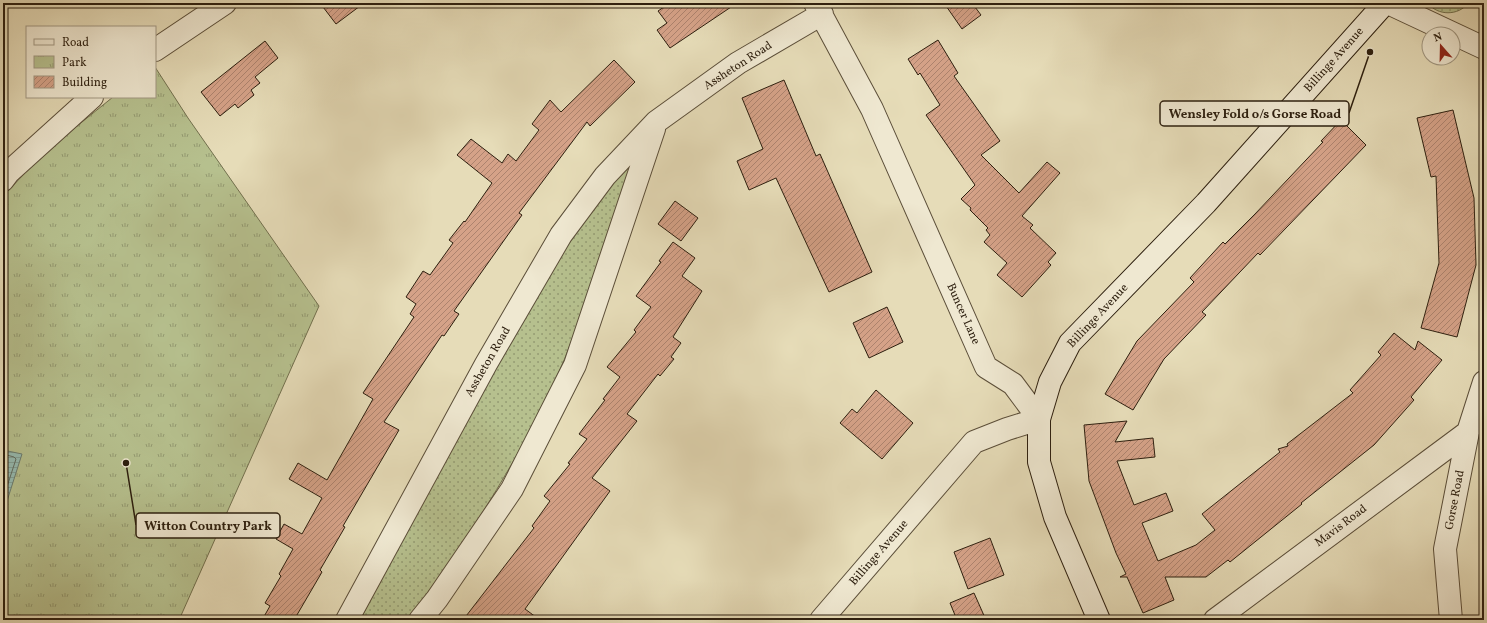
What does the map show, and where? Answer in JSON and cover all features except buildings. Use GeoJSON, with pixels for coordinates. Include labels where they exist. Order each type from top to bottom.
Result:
{"type":"FeatureCollection","features":[{"type":"Feature","properties":{"kind":"street"},"geometry":{"type":"LineString","coordinates":[[156,49],[225,3]]}},
{"type":"Feature","properties":{"kind":"street"},"geometry":{"type":"LineString","coordinates":[[1387,3],[1484,48]]}},
{"type":"Feature","properties":{"kind":"street","name":"Billinge Avenue"},"geometry":{"type":"LineString","coordinates":[[821,620],[974,442],[1039,418],[1050,382],[1070,343],[1206,203],[1387,3]]}},
{"type":"Feature","properties":{"kind":"street","name":"Buncer Lane"},"geometry":{"type":"LineString","coordinates":[[819,9],[872,109],[986,366],[1013,384],[1039,418]]}},
{"type":"Feature","properties":{"kind":"street","name":"Assheton Road"},"geometry":{"type":"LineString","coordinates":[[347,620],[486,364],[561,235],[605,176],[656,122],[738,63],[819,9]]}},
{"type":"Feature","properties":{"kind":"street"},"geometry":{"type":"LineString","coordinates":[[3,180],[9,172],[91,98]]}},
{"type":"Feature","properties":{"kind":"street"},"geometry":{"type":"LineString","coordinates":[[420,620],[437,599],[512,488],[575,365],[656,122]]}},
{"type":"Feature","properties":{"kind":"street","name":"Gorse Road"},"geometry":{"type":"LineString","coordinates":[[1451,620],[1445,549],[1468,432],[1484,382]]}},
{"type":"Feature","properties":{"kind":"street"},"geometry":{"type":"LineString","coordinates":[[1039,418],[1039,462],[1056,517],[1099,620]]}},
{"type":"Feature","properties":{"kind":"street","name":"Mavis Road"},"geometry":{"type":"LineString","coordinates":[[1215,620],[1468,432]]}},
{"type":"Feature","properties":{"kind":"green space"},"geometry":{"type":"Polygon","coordinates":[[[1428,3],[1468,3],[1459,10],[1448,13],[1437,10],[1428,3]]]}},
{"type":"Feature","properties":{"kind":"green space"},"geometry":{"type":"Polygon","coordinates":[[[156,69],[188,118],[319,306],[179,620],[3,620],[3,196],[46,151],[112,98],[156,98],[156,69]]]}},
{"type":"Feature","properties":{"kind":"green space"},"geometry":{"type":"Polygon","coordinates":[[[628,164],[635,166],[569,349],[539,413],[506,474],[449,563],[407,620],[360,620],[448,451],[566,246],[628,164]]]}},
{"type":"Feature","properties":{"kind":"water"},"geometry":{"type":"Polygon","coordinates":[[[3,450],[22,454],[7,501],[3,504],[3,450]]]}},
{"type":"Feature","properties":{"kind":"place","name":"Wensley Fold o/s Gorse Road"},"geometry":{"type":"Point","coordinates":[1370,52]}},
{"type":"Feature","properties":{"kind":"place","name":"Witton Country Park"},"geometry":{"type":"Point","coordinates":[126,463]}}]}
